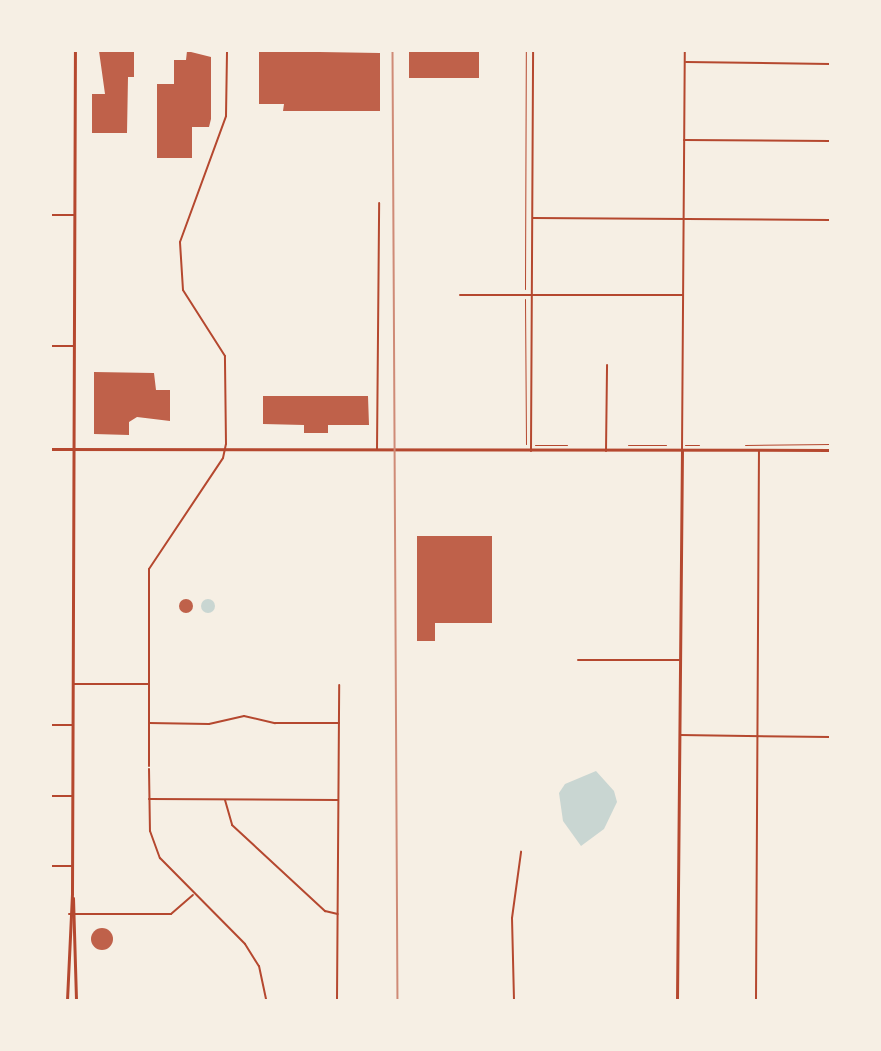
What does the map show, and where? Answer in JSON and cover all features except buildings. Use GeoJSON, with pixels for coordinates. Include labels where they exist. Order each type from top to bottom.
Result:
{"type":"FeatureCollection","features":[{"type":"Feature","properties":{"kind":"street"},"geometry":{"type":"LineString","coordinates":[[67,1000],[69,914],[72,893],[75,51]]}},
{"type":"Feature","properties":{"kind":"street"},"geometry":{"type":"LineString","coordinates":[[227,51],[226,116],[180,242],[183,290],[225,356],[225,451],[150,569],[150,831],[160,858],[253,954],[266,1000]]}},
{"type":"Feature","properties":{"kind":"street"},"geometry":{"type":"LineString","coordinates":[[531,451],[533,51]]}},
{"type":"Feature","properties":{"kind":"street"},"geometry":{"type":"LineString","coordinates":[[677,1000],[685,51]]}},
{"type":"Feature","properties":{"kind":"street"},"geometry":{"type":"LineString","coordinates":[[685,62],[830,64]]}},
{"type":"Feature","properties":{"kind":"street"},"geometry":{"type":"LineString","coordinates":[[684,140],[830,141]]}},
{"type":"Feature","properties":{"kind":"street"},"geometry":{"type":"LineString","coordinates":[[377,450],[378,203]]}},
{"type":"Feature","properties":{"kind":"street"},"geometry":{"type":"LineString","coordinates":[[51,215],[74,215]]}},
{"type":"Feature","properties":{"kind":"street"},"geometry":{"type":"LineString","coordinates":[[531,218],[830,220]]}},
{"type":"Feature","properties":{"kind":"street"},"geometry":{"type":"LineString","coordinates":[[460,295],[683,295]]}},
{"type":"Feature","properties":{"kind":"street"},"geometry":{"type":"LineString","coordinates":[[51,346],[73,346]]}},
{"type":"Feature","properties":{"kind":"street"},"geometry":{"type":"LineString","coordinates":[[606,451],[608,365]]}},
{"type":"Feature","properties":{"kind":"street"},"geometry":{"type":"LineString","coordinates":[[51,450],[830,450]]}},
{"type":"Feature","properties":{"kind":"street"},"geometry":{"type":"LineString","coordinates":[[756,1000],[759,450]]}},
{"type":"Feature","properties":{"kind":"street"},"geometry":{"type":"LineString","coordinates":[[578,660],[679,660]]}},
{"type":"Feature","properties":{"kind":"street"},"geometry":{"type":"LineString","coordinates":[[72,684],[149,684]]}},
{"type":"Feature","properties":{"kind":"street"},"geometry":{"type":"LineString","coordinates":[[338,1000],[339,685]]}},
{"type":"Feature","properties":{"kind":"street"},"geometry":{"type":"LineString","coordinates":[[149,723],[209,724],[244,716],[274,723],[339,723]]}},
{"type":"Feature","properties":{"kind":"street"},"geometry":{"type":"LineString","coordinates":[[51,724],[72,725]]}},
{"type":"Feature","properties":{"kind":"street"},"geometry":{"type":"LineString","coordinates":[[679,735],[830,736]]}},
{"type":"Feature","properties":{"kind":"street"},"geometry":{"type":"LineString","coordinates":[[51,796],[72,796]]}},
{"type":"Feature","properties":{"kind":"street"},"geometry":{"type":"LineString","coordinates":[[149,799],[338,800]]}},
{"type":"Feature","properties":{"kind":"street"},"geometry":{"type":"LineString","coordinates":[[225,800],[232,825],[325,911],[338,914]]}},
{"type":"Feature","properties":{"kind":"street"},"geometry":{"type":"LineString","coordinates":[[514,1000],[512,918],[521,852]]}},
{"type":"Feature","properties":{"kind":"street"},"geometry":{"type":"LineString","coordinates":[[51,866],[72,866]]}},
{"type":"Feature","properties":{"kind":"street"},"geometry":{"type":"LineString","coordinates":[[72,893],[76,914],[76,1000]]}},
{"type":"Feature","properties":{"kind":"street"},"geometry":{"type":"LineString","coordinates":[[69,914],[171,914],[194,895]]}},
{"type":"Feature","properties":{"kind":"path"},"geometry":{"type":"LineString","coordinates":[[526,51],[524,443],[573,445]]}},
{"type":"Feature","properties":{"kind":"path"},"geometry":{"type":"LineString","coordinates":[[742,446],[830,444]]}},
{"type":"Feature","properties":{"kind":"path"},"geometry":{"type":"LineString","coordinates":[[617,445],[703,446]]}},
{"type":"Feature","properties":{"kind":"shaded area"},"geometry":{"type":"Polygon","coordinates":[[[208,599],[213,601],[215,606],[213,611],[208,613],[203,611],[201,606],[203,601],[208,599]]]}},
{"type":"Feature","properties":{"kind":"shaded area"},"geometry":{"type":"Polygon","coordinates":[[[596,771],[614,791],[617,802],[604,829],[581,846],[563,821],[559,793],[565,784],[596,771]]]}},
{"type":"Feature","properties":{"kind":"railway"},"geometry":{"type":"LineString","coordinates":[[393,51],[398,1000]]}}]}
